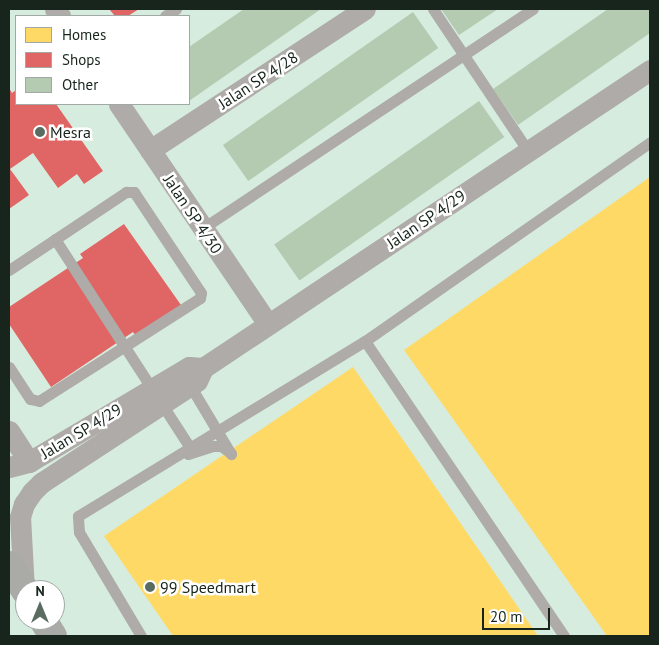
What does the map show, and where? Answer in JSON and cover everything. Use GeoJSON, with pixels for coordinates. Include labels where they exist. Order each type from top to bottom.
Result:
{"type":"FeatureCollection","features":[{"type":"Feature","properties":{"kind":"main road"},"geometry":{"type":"LineString","coordinates":[[9,565],[18,580]]}},
{"type":"Feature","properties":{"kind":"street","name":"Jalan SP 4/28"},"geometry":{"type":"LineString","coordinates":[[150,150],[365,9]]}},
{"type":"Feature","properties":{"kind":"street","name":"Jalan SP 4/29"},"geometry":{"type":"LineString","coordinates":[[186,379],[197,381],[203,368],[650,70]]}},
{"type":"Feature","properties":{"kind":"street","name":"Jalan SP 4/30"},"geometry":{"type":"LineString","coordinates":[[120,105],[268,324]]}},
{"type":"Feature","properties":{"kind":"street"},"geometry":{"type":"LineString","coordinates":[[24,580],[20,517],[24,504],[32,492],[41,483],[157,397],[186,379]]}},
{"type":"Feature","properties":{"kind":"street","name":"Jalan SP 4/29"},"geometry":{"type":"LineString","coordinates":[[9,467],[29,462],[157,397]]}},
{"type":"Feature","properties":{"kind":"street"},"geometry":{"type":"LineString","coordinates":[[9,431],[29,462]]}},
{"type":"Feature","properties":{"kind":"lane"},"geometry":{"type":"LineString","coordinates":[[432,9],[528,151]]}},
{"type":"Feature","properties":{"kind":"lane"},"geometry":{"type":"LineString","coordinates":[[203,228],[533,9]]}},
{"type":"Feature","properties":{"kind":"lane"},"geometry":{"type":"LineString","coordinates":[[141,636],[79,532],[78,516],[365,341],[650,142]]}},
{"type":"Feature","properties":{"kind":"lane"},"geometry":{"type":"LineString","coordinates":[[9,270],[126,192],[134,192],[201,292],[200,298],[39,401],[30,399],[9,367]]}},
{"type":"Feature","properties":{"kind":"lane"},"geometry":{"type":"LineString","coordinates":[[55,239],[190,448]]}},
{"type":"Feature","properties":{"kind":"lane"},"geometry":{"type":"LineString","coordinates":[[365,341],[564,636]]}},
{"type":"Feature","properties":{"kind":"lane"},"geometry":{"type":"LineString","coordinates":[[174,458],[214,446],[220,446],[231,454],[186,379]]}},
{"type":"Feature","properties":{"kind":"building: Homes"},"geometry":{"type":"Polygon","coordinates":[[[650,177],[650,636],[607,636],[404,350],[650,177]]]}},
{"type":"Feature","properties":{"kind":"building: Homes"},"geometry":{"type":"Polygon","coordinates":[[[353,367],[538,636],[173,636],[104,536],[353,367]]]}},
{"type":"Feature","properties":{"kind":"building: Shops"},"geometry":{"type":"Polygon","coordinates":[[[109,9],[139,9],[130,15],[114,15],[109,9]]]}},
{"type":"Feature","properties":{"kind":"building: Shops"},"geometry":{"type":"Polygon","coordinates":[[[9,88],[12,93],[15,91],[15,105],[57,105],[103,171],[84,184],[77,174],[58,188],[33,153],[10,169],[29,195],[9,209],[9,88]]]}},
{"type":"Feature","properties":{"kind":"building: Shops"},"geometry":{"type":"Polygon","coordinates":[[[124,224],[181,305],[136,336],[133,332],[51,387],[9,324],[9,307],[83,258],[80,254],[124,224]]]}},
{"type":"Feature","properties":{"kind":"building: Other"},"geometry":{"type":"Polygon","coordinates":[[[244,9],[321,9],[190,100],[190,46],[244,9]]]}},
{"type":"Feature","properties":{"kind":"building: Other"},"geometry":{"type":"Polygon","coordinates":[[[441,9],[498,9],[459,35],[441,9]]]}},
{"type":"Feature","properties":{"kind":"building: Other"},"geometry":{"type":"Polygon","coordinates":[[[608,9],[650,9],[650,33],[518,125],[493,89],[608,9]]]}},
{"type":"Feature","properties":{"kind":"building: Other"},"geometry":{"type":"Polygon","coordinates":[[[413,12],[438,48],[248,181],[223,145],[413,12]]]}},
{"type":"Feature","properties":{"kind":"building: Other"},"geometry":{"type":"Polygon","coordinates":[[[479,101],[504,137],[299,280],[274,244],[479,101]]]}},
{"type":"Feature","properties":{"kind":"place","name":"Mesra"},"geometry":{"type":"Point","coordinates":[40,132]}},
{"type":"Feature","properties":{"kind":"place","name":"99 Speedmart"},"geometry":{"type":"Point","coordinates":[150,587]}}]}
